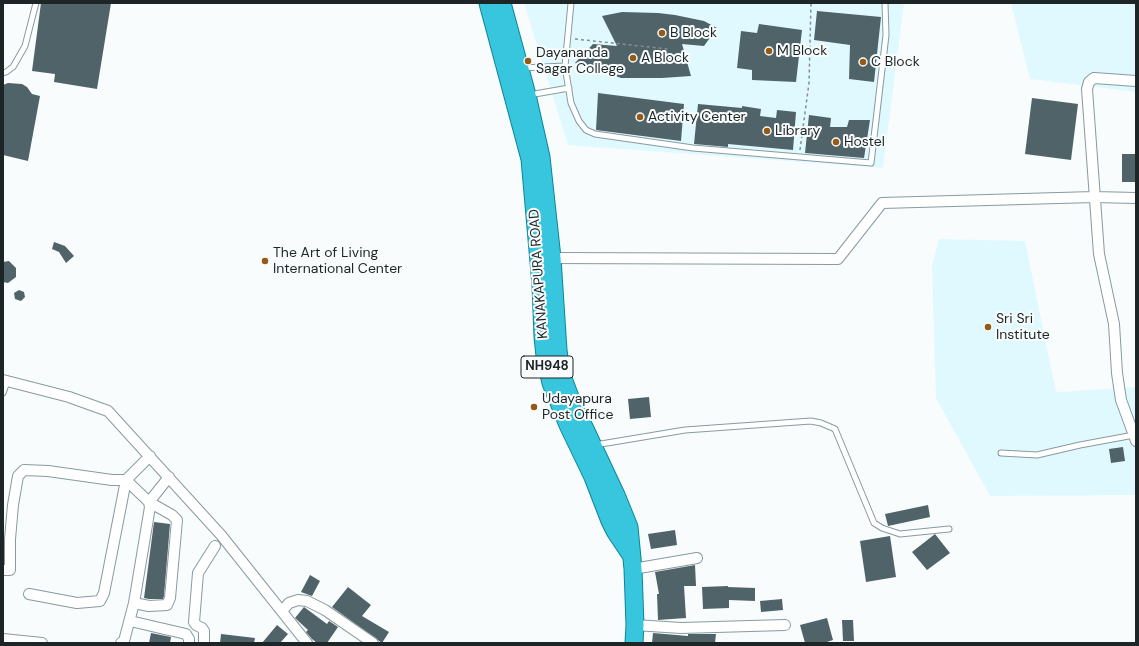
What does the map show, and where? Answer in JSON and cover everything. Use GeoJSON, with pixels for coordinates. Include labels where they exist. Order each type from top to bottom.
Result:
{"type":"FeatureCollection","features":[{"type":"Feature","properties":{"kind":"highway","name":"KANAKAPURA ROAD"},"geometry":{"type":"LineString","coordinates":[[488,3],[530,159],[546,258]]}},
{"type":"Feature","properties":{"kind":"highway","name":"KANAKAPURA ROAD"},"geometry":{"type":"LineString","coordinates":[[502,3],[542,157],[546,258],[545,356],[551,383],[565,400],[592,445],[629,526],[633,563],[635,625],[634,643]]}},
{"type":"Feature","properties":{"kind":"highway","name":"KANAKAPURA ROAD"},"geometry":{"type":"LineString","coordinates":[[565,400],[592,477],[615,531],[633,563]]}},
{"type":"Feature","properties":{"kind":"street"},"geometry":{"type":"LineString","coordinates":[[1135,438],[1121,400],[1117,373],[1114,324],[1099,254],[1087,89],[1089,82],[1094,78],[1136,80]]}},
{"type":"Feature","properties":{"kind":"street"},"geometry":{"type":"LineString","coordinates":[[546,258],[838,259],[882,203],[1094,197],[1136,198]]}},
{"type":"Feature","properties":{"kind":"street"},"geometry":{"type":"LineString","coordinates":[[5,381],[69,397],[108,411],[221,535],[307,643]]}},
{"type":"Feature","properties":{"kind":"street"},"geometry":{"type":"LineString","coordinates":[[29,594],[77,603],[100,601],[104,593],[126,480],[150,456]]}},
{"type":"Feature","properties":{"kind":"street"},"geometry":{"type":"LineString","coordinates":[[3,570],[10,570],[10,539],[13,505],[18,476],[24,470],[48,471],[112,480],[126,480],[149,502],[172,515],[177,520],[170,598],[167,605],[149,606],[134,603]]}},
{"type":"Feature","properties":{"kind":"street"},"geometry":{"type":"LineString","coordinates":[[121,643],[124,641],[134,603],[150,507],[149,502],[169,477]]}},
{"type":"Feature","properties":{"kind":"street"},"geometry":{"type":"LineString","coordinates":[[204,643],[204,631],[194,622],[198,573],[215,546]]}},
{"type":"Feature","properties":{"kind":"street"},"geometry":{"type":"LineString","coordinates":[[633,563],[697,558]]}},
{"type":"Feature","properties":{"kind":"street"},"geometry":{"type":"LineString","coordinates":[[282,611],[289,603],[298,600],[307,601],[325,610],[373,643]]}},
{"type":"Feature","properties":{"kind":"street"},"geometry":{"type":"LineString","coordinates":[[130,621],[186,634],[189,640],[188,643]]}},
{"type":"Feature","properties":{"kind":"street"},"geometry":{"type":"LineString","coordinates":[[635,625],[681,628],[785,625]]}},
{"type":"Feature","properties":{"kind":"street"},"geometry":{"type":"LineString","coordinates":[[3,639],[42,643]]}},
{"type":"Feature","properties":{"kind":"lane"},"geometry":{"type":"LineString","coordinates":[[3,73],[13,67],[25,46],[36,3]]}},
{"type":"Feature","properties":{"kind":"lane"},"geometry":{"type":"LineString","coordinates":[[571,3],[565,66],[572,103],[579,121],[586,130],[595,134],[694,148],[871,163],[886,35],[885,3]]}},
{"type":"Feature","properties":{"kind":"lane"},"geometry":{"type":"LineString","coordinates":[[520,68],[565,66]]}},
{"type":"Feature","properties":{"kind":"lane"},"geometry":{"type":"LineString","coordinates":[[527,95],[569,88]]}},
{"type":"Feature","properties":{"kind":"lane"},"geometry":{"type":"LineString","coordinates":[[3,393],[5,381]]}},
{"type":"Feature","properties":{"kind":"lane"},"geometry":{"type":"LineString","coordinates":[[592,445],[686,430],[810,422],[821,423],[835,429],[874,523],[882,528],[900,534],[949,529]]}},
{"type":"Feature","properties":{"kind":"lane"},"geometry":{"type":"LineString","coordinates":[[1001,453],[1037,455],[1080,444],[1135,438]]}},
{"type":"Feature","properties":{"kind":"path"},"geometry":{"type":"LineString","coordinates":[[799,157],[809,83],[811,3]]}},
{"type":"Feature","properties":{"kind":"path"},"geometry":{"type":"LineString","coordinates":[[568,38],[668,48]]}},
{"type":"Feature","properties":{"kind":"shaded area"},"geometry":{"type":"Polygon","coordinates":[[[524,3],[904,3],[883,168],[568,145],[524,3]]]}},
{"type":"Feature","properties":{"kind":"shaded area"},"geometry":{"type":"Polygon","coordinates":[[[1011,3],[1136,3],[1136,92],[1030,79],[1011,3]]]}},
{"type":"Feature","properties":{"kind":"shaded area","name":"Sri Sri Institute"},"geometry":{"type":"Polygon","coordinates":[[[939,239],[1025,241],[1056,392],[1136,387],[1136,495],[990,496],[936,398],[932,266],[939,239]]]}},
{"type":"Feature","properties":{"kind":"building"},"geometry":{"type":"Polygon","coordinates":[[[41,3],[111,3],[97,89],[54,82],[55,74],[32,71],[41,3]]]}},
{"type":"Feature","properties":{"kind":"building","name":"C Block"},"geometry":{"type":"Polygon","coordinates":[[[817,11],[881,17],[874,82],[849,79],[850,45],[814,40],[817,11]]]}},
{"type":"Feature","properties":{"kind":"building"},"geometry":{"type":"Polygon","coordinates":[[[622,12],[675,15],[704,21],[717,28],[704,46],[682,44],[691,76],[621,78],[575,63],[593,44],[617,46],[602,16],[622,12]]]}},
{"type":"Feature","properties":{"kind":"building","name":"M Block"},"geometry":{"type":"Polygon","coordinates":[[[759,24],[802,30],[796,82],[752,80],[752,70],[737,68],[741,31],[757,33],[759,24]]]}},
{"type":"Feature","properties":{"kind":"building"},"geometry":{"type":"Polygon","coordinates":[[[8,83],[22,84],[27,87],[32,94],[40,96],[28,161],[3,155],[3,85],[8,83]]]}},
{"type":"Feature","properties":{"kind":"building","name":"Activity Center"},"geometry":{"type":"Polygon","coordinates":[[[598,93],[684,104],[681,141],[596,130],[598,93]]]}},
{"type":"Feature","properties":{"kind":"building"},"geometry":{"type":"Polygon","coordinates":[[[1032,98],[1078,104],[1071,160],[1025,154],[1032,98]]]}},
{"type":"Feature","properties":{"kind":"building"},"geometry":{"type":"Polygon","coordinates":[[[698,104],[742,108],[742,106],[761,109],[760,116],[776,118],[777,110],[796,112],[793,150],[728,144],[728,147],[694,144],[698,104]]]}},
{"type":"Feature","properties":{"kind":"building","name":"Hostel"},"geometry":{"type":"Polygon","coordinates":[[[809,115],[831,118],[830,127],[847,127],[849,120],[870,120],[864,158],[805,153],[809,115]]]}},
{"type":"Feature","properties":{"kind":"building"},"geometry":{"type":"Polygon","coordinates":[[[1122,154],[1136,154],[1136,182],[1122,182],[1122,154]]]}},
{"type":"Feature","properties":{"kind":"building"},"geometry":{"type":"Polygon","coordinates":[[[54,242],[65,246],[74,256],[66,263],[59,252],[52,249],[54,242]]]}},
{"type":"Feature","properties":{"kind":"building"},"geometry":{"type":"Polygon","coordinates":[[[9,261],[16,268],[16,277],[8,283],[3,282],[3,262],[9,261]]]}},
{"type":"Feature","properties":{"kind":"building"},"geometry":{"type":"Polygon","coordinates":[[[19,290],[24,292],[25,297],[21,301],[15,299],[14,293],[19,290]]]}},
{"type":"Feature","properties":{"kind":"building"},"geometry":{"type":"Polygon","coordinates":[[[649,397],[651,417],[630,419],[628,399],[649,397]]]}},
{"type":"Feature","properties":{"kind":"building"},"geometry":{"type":"Polygon","coordinates":[[[1123,447],[1125,461],[1111,463],[1109,449],[1123,447]]]}},
{"type":"Feature","properties":{"kind":"building"},"geometry":{"type":"Polygon","coordinates":[[[928,505],[930,517],[888,526],[885,514],[928,505]]]}},
{"type":"Feature","properties":{"kind":"building"},"geometry":{"type":"Polygon","coordinates":[[[154,522],[170,524],[163,599],[144,598],[154,522]]]}},
{"type":"Feature","properties":{"kind":"building"},"geometry":{"type":"Polygon","coordinates":[[[675,530],[677,545],[651,549],[648,534],[675,530]]]}},
{"type":"Feature","properties":{"kind":"building"},"geometry":{"type":"Polygon","coordinates":[[[935,534],[950,553],[927,570],[912,552],[935,534]]]}},
{"type":"Feature","properties":{"kind":"building"},"geometry":{"type":"Polygon","coordinates":[[[890,536],[896,577],[866,582],[860,541],[890,536]]]}},
{"type":"Feature","properties":{"kind":"building"},"geometry":{"type":"Polygon","coordinates":[[[695,565],[696,586],[684,586],[686,618],[658,620],[657,594],[659,594],[655,572],[695,565]]]}},
{"type":"Feature","properties":{"kind":"building"},"geometry":{"type":"Polygon","coordinates":[[[310,575],[320,581],[312,596],[301,592],[310,575]]]}},
{"type":"Feature","properties":{"kind":"building"},"geometry":{"type":"Polygon","coordinates":[[[728,586],[755,588],[755,601],[729,600],[729,608],[703,609],[702,587],[728,586]]]}},
{"type":"Feature","properties":{"kind":"building"},"geometry":{"type":"Polygon","coordinates":[[[348,587],[371,605],[362,616],[389,632],[382,643],[332,607],[348,587]]]}},
{"type":"Feature","properties":{"kind":"building"},"geometry":{"type":"Polygon","coordinates":[[[782,599],[783,610],[761,612],[760,601],[782,599]]]}},
{"type":"Feature","properties":{"kind":"building"},"geometry":{"type":"Polygon","coordinates":[[[304,607],[327,624],[329,621],[338,627],[327,643],[317,643],[306,632],[308,630],[295,618],[304,607]]]}},
{"type":"Feature","properties":{"kind":"building"},"geometry":{"type":"Polygon","coordinates":[[[827,618],[833,640],[824,643],[805,643],[800,625],[827,618]]]}},
{"type":"Feature","properties":{"kind":"building"},"geometry":{"type":"Polygon","coordinates":[[[842,620],[853,620],[854,641],[843,641],[842,620]]]}},
{"type":"Feature","properties":{"kind":"building"},"geometry":{"type":"Polygon","coordinates":[[[277,625],[288,634],[280,643],[262,643],[277,625]]]}},
{"type":"Feature","properties":{"kind":"building"},"geometry":{"type":"Polygon","coordinates":[[[151,633],[171,637],[170,643],[149,643],[151,633]]]}},
{"type":"Feature","properties":{"kind":"building"},"geometry":{"type":"Polygon","coordinates":[[[653,633],[688,636],[688,634],[716,634],[715,643],[652,643],[653,633]]]}},
{"type":"Feature","properties":{"kind":"building"},"geometry":{"type":"Polygon","coordinates":[[[221,634],[255,638],[254,643],[220,643],[221,634]]]}},
{"type":"Feature","properties":{"kind":"place","name":"B Block"},"geometry":{"type":"Point","coordinates":[662,33]}},
{"type":"Feature","properties":{"kind":"place","name":"M Block"},"geometry":{"type":"Point","coordinates":[769,51]}},
{"type":"Feature","properties":{"kind":"place","name":"A Block"},"geometry":{"type":"Point","coordinates":[633,58]}},
{"type":"Feature","properties":{"kind":"place","name":"Dayananda Sagar College"},"geometry":{"type":"Point","coordinates":[528,61]}},
{"type":"Feature","properties":{"kind":"place","name":"C Block"},"geometry":{"type":"Point","coordinates":[863,62]}},
{"type":"Feature","properties":{"kind":"place","name":"Activity Center"},"geometry":{"type":"Point","coordinates":[640,117]}},
{"type":"Feature","properties":{"kind":"place","name":"Library"},"geometry":{"type":"Point","coordinates":[767,131]}},
{"type":"Feature","properties":{"kind":"place","name":"Hostel"},"geometry":{"type":"Point","coordinates":[836,142]}},
{"type":"Feature","properties":{"kind":"place","name":"The Art of Living International Center"},"geometry":{"type":"Point","coordinates":[265,261]}},
{"type":"Feature","properties":{"kind":"place","name":"Sri Sri Institute"},"geometry":{"type":"Point","coordinates":[988,327]}},
{"type":"Feature","properties":{"kind":"place","name":"Udayapura Post Office"},"geometry":{"type":"Point","coordinates":[534,407]}}]}
